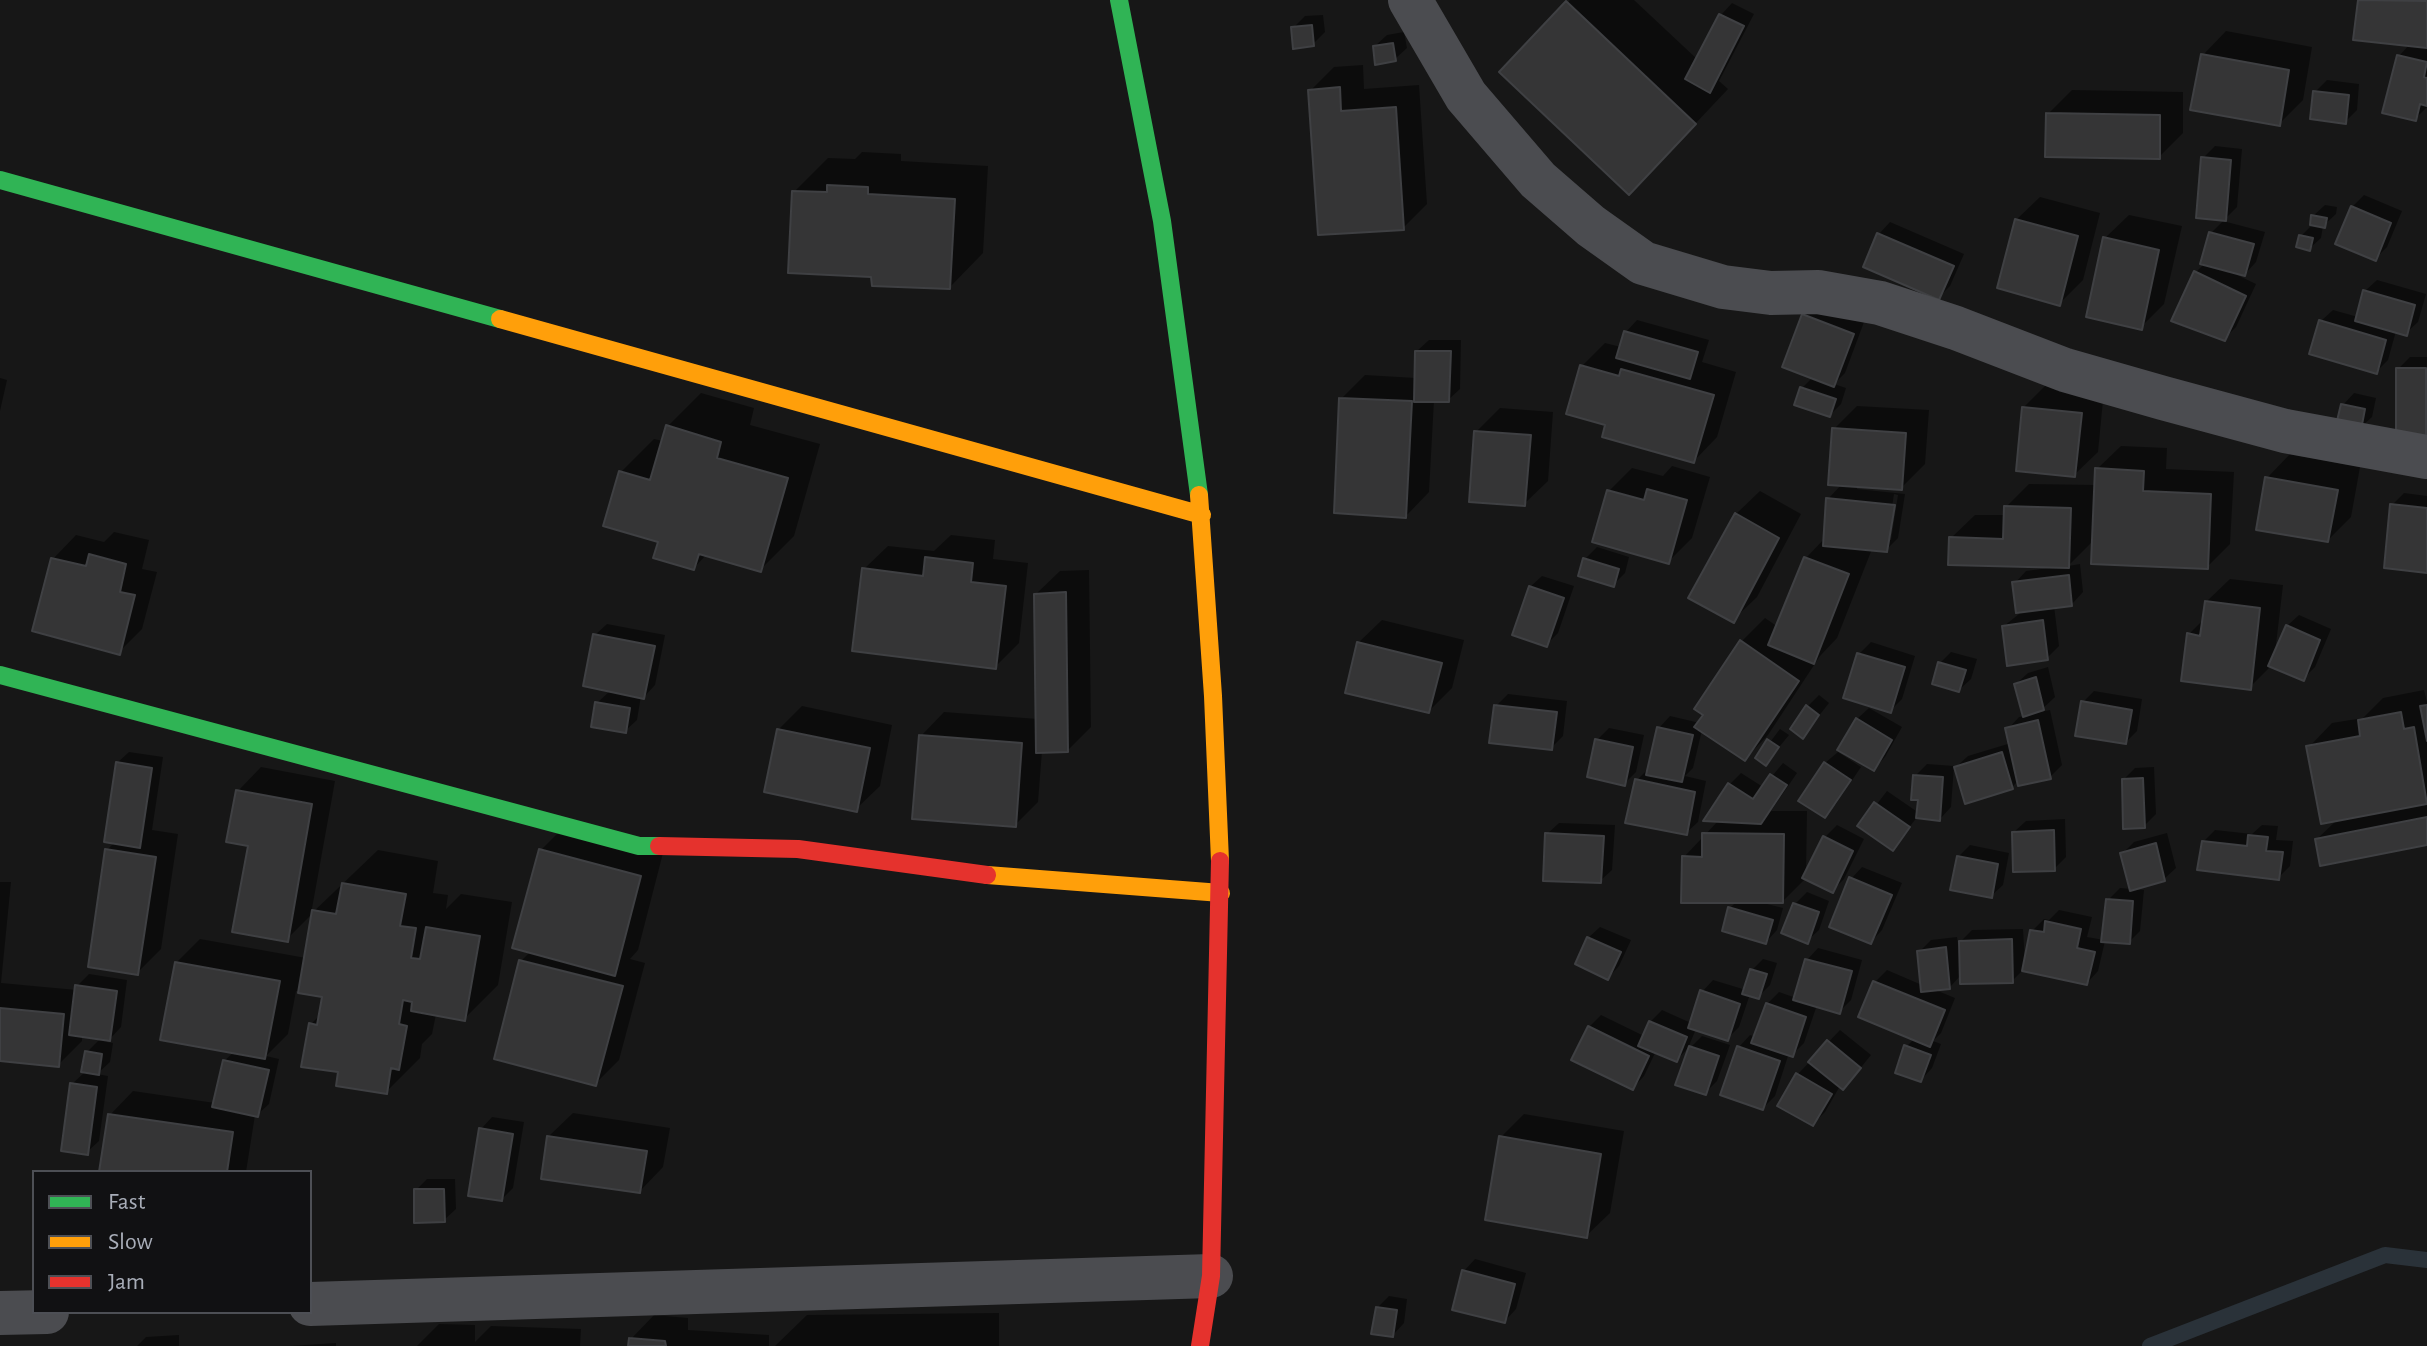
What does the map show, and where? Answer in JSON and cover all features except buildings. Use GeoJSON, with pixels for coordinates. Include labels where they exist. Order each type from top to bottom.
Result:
{"type":"FeatureCollection","features":[{"type":"Feature","properties":{"kind":"street"},"geometry":{"type":"LineString","coordinates":[[1119,0],[1162,221],[1202,515],[1213,696],[1221,893],[1211,1276],[1200,1346]]}},
{"type":"Feature","properties":{"kind":"street"},"geometry":{"type":"LineString","coordinates":[[1410,0],[1466,96],[1538,180],[1591,226],[1643,263],[1723,287],[1771,293],[1818,292],[1880,303],[2065,370],[2163,398],[2285,431],[2427,457]]}},
{"type":"Feature","properties":{"kind":"street"},"geometry":{"type":"LineString","coordinates":[[0,180],[1202,515]]}},
{"type":"Feature","properties":{"kind":"street"},"geometry":{"type":"LineString","coordinates":[[0,675],[639,846],[798,849],[1013,879],[1221,893]]}},
{"type":"Feature","properties":{"kind":"street"},"geometry":{"type":"LineString","coordinates":[[312,1304],[1211,1276]]}},
{"type":"Feature","properties":{"kind":"street"},"geometry":{"type":"LineString","coordinates":[[0,1313],[32,1312]]}},
{"type":"Feature","properties":{"kind":"waterway"},"geometry":{"type":"LineString","coordinates":[[2150,1346],[2385,1255],[2427,1260]]}},
{"type":"Feature","properties":{"kind":"traffic: fast"},"geometry":{"type":"LineString","coordinates":[[1119,0],[1162,221],[1199,495]]}},
{"type":"Feature","properties":{"kind":"traffic: fast"},"geometry":{"type":"LineString","coordinates":[[0,180],[500,319]]}},
{"type":"Feature","properties":{"kind":"traffic: fast"},"geometry":{"type":"LineString","coordinates":[[0,675],[639,846],[659,846]]}},
{"type":"Feature","properties":{"kind":"traffic: slow"},"geometry":{"type":"LineString","coordinates":[[500,319],[1202,515]]}},
{"type":"Feature","properties":{"kind":"traffic: slow"},"geometry":{"type":"LineString","coordinates":[[1199,495],[1213,696],[1220,861]]}},
{"type":"Feature","properties":{"kind":"traffic: slow"},"geometry":{"type":"LineString","coordinates":[[987,875],[1221,893]]}},
{"type":"Feature","properties":{"kind":"traffic: jam"},"geometry":{"type":"LineString","coordinates":[[659,846],[798,849],[987,875]]}},
{"type":"Feature","properties":{"kind":"traffic: jam"},"geometry":{"type":"LineString","coordinates":[[1200,1346],[1211,1276],[1220,861]]}}]}
